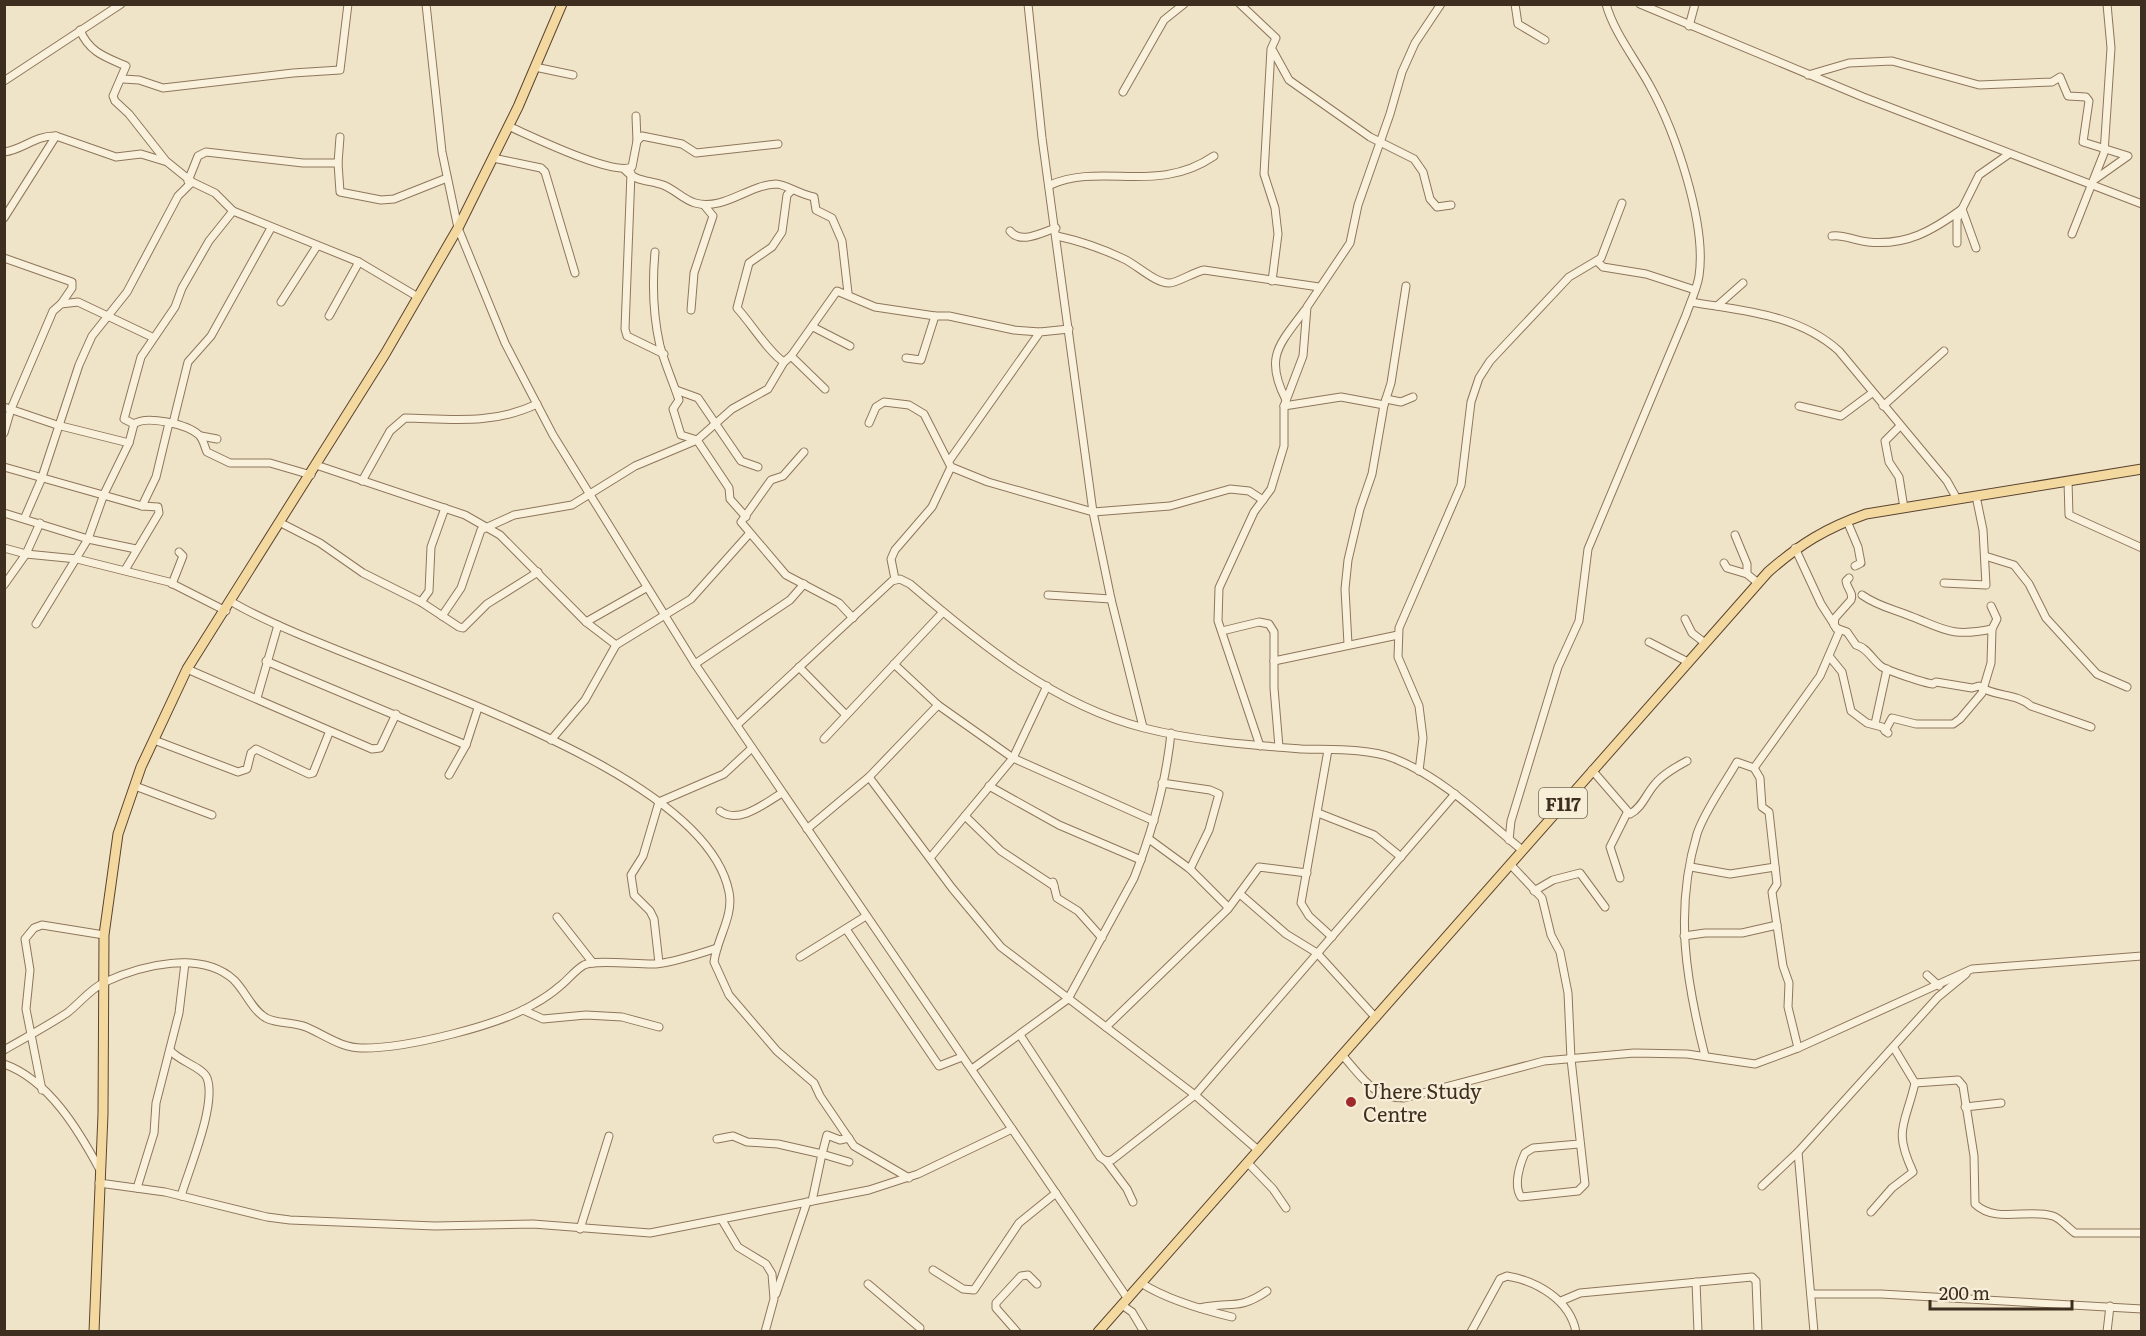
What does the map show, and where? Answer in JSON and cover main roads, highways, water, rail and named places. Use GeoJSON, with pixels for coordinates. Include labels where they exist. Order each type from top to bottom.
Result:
{"type":"FeatureCollection","features":[{"type":"Feature","properties":{"kind":"main road"},"geometry":{"type":"LineString","coordinates":[[94,1332],[100,1170],[104,935],[118,834],[154,740],[187,669],[281,523],[458,228],[536,66],[562,4]]}},
{"type":"Feature","properties":{"kind":"main road","name":"F117"},"geometry":{"type":"LineString","coordinates":[[1098,1332],[1758,583],[1795,548],[1830,527],[1866,514],[1957,499],[1976,501],[2068,481],[2142,469]]}},
{"type":"Feature","properties":{"kind":"place","name":"Uhere Study Centre"},"geometry":{"type":"Point","coordinates":[1351,1102]}}]}
